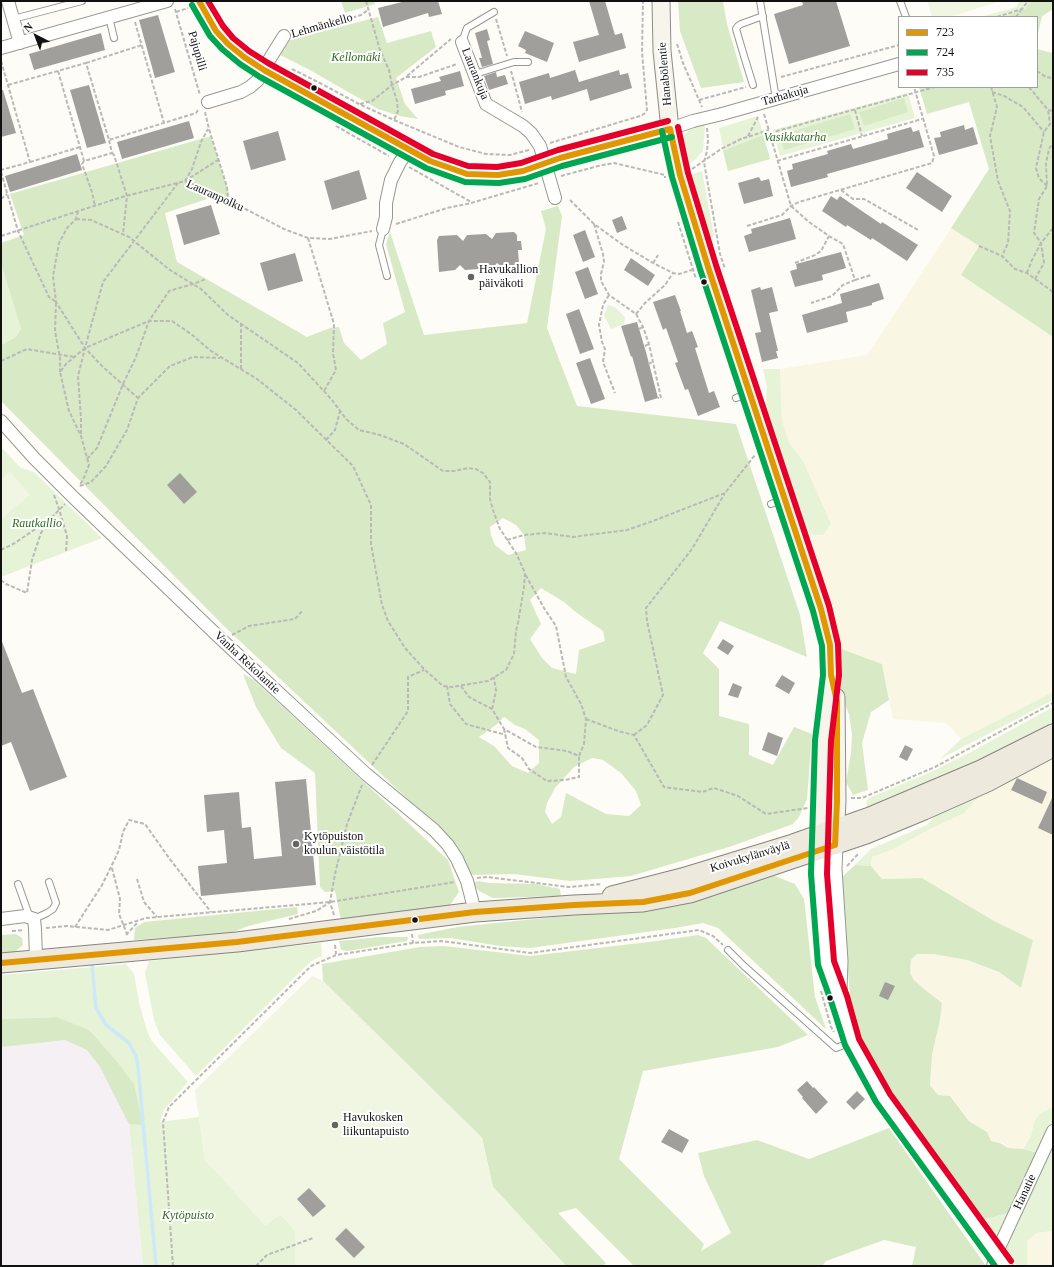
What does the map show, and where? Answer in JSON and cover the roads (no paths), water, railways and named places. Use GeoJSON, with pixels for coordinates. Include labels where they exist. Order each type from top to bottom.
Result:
{"type":"FeatureCollection","features":[{"type":"Feature","properties":{"kind":"main road","name":"Hanabölentie"},"geometry":{"type":"LineString","coordinates":[[661,1],[662,52],[670,129],[680,175],[690,205],[743,395],[778,501],[821,609],[830,645],[831,675],[837,701],[837,801],[828,840]]}},
{"type":"Feature","properties":{"kind":"main road","name":"Koivukylänväylä"},"geometry":{"type":"LineString","coordinates":[[1,963],[237,942],[475,912],[643,902],[690,893],[828,840],[870,817],[981,770],[1053,734]]}},
{"type":"Feature","properties":{"kind":"main road","name":"Koivukylänväylä"},"geometry":{"type":"LineString","coordinates":[[828,840],[866,834],[987,782],[1053,747]]}},
{"type":"Feature","properties":{"kind":"street"},"geometry":{"type":"LineString","coordinates":[[8,1],[20,43]]}},
{"type":"Feature","properties":{"kind":"street"},"geometry":{"type":"LineString","coordinates":[[199,1],[216,31],[224,40],[244,57],[264,70],[430,161],[467,174],[498,174],[523,171],[545,162],[670,129]]}},
{"type":"Feature","properties":{"kind":"street"},"geometry":{"type":"LineString","coordinates":[[1,48],[132,11],[171,4]]}},
{"type":"Feature","properties":{"kind":"street","name":"Lehmänkello"},"geometry":{"type":"LineString","coordinates":[[205,104],[241,92],[250,87],[258,80],[284,36]]}},
{"type":"Feature","properties":{"kind":"street","name":"Laurankuja"},"geometry":{"type":"LineString","coordinates":[[462,42],[486,104],[523,126],[531,133],[540,146],[555,198]]}},
{"type":"Feature","properties":{"kind":"street","name":"Tarhakuja"},"geometry":{"type":"LineString","coordinates":[[670,129],[693,121],[762,106],[776,99],[898,64]]}},
{"type":"Feature","properties":{"kind":"street"},"geometry":{"type":"LineString","coordinates":[[383,229],[386,217],[386,203],[391,180],[400,162],[409,150]]}},
{"type":"Feature","properties":{"kind":"street","name":"Vanha Rekolantie"},"geometry":{"type":"LineString","coordinates":[[1,421],[34,458],[72,496],[222,640],[366,774],[434,830],[448,845],[457,859],[467,881],[475,912]]}},
{"type":"Feature","properties":{"kind":"street"},"geometry":{"type":"LineString","coordinates":[[828,840],[819,874],[826,963],[839,998],[852,1042],[883,1098],[998,1262]]}},
{"type":"Feature","properties":{"kind":"street"},"geometry":{"type":"LineString","coordinates":[[1,917],[25,916],[33,922],[36,959]]}},
{"type":"Feature","properties":{"kind":"street","name":"Hanatie"},"geometry":{"type":"LineString","coordinates":[[998,1262],[1053,1131]]}},
{"type":"Feature","properties":{"kind":"lane"},"geometry":{"type":"LineString","coordinates":[[13,19],[82,1]]}},
{"type":"Feature","properties":{"kind":"lane"},"geometry":{"type":"LineString","coordinates":[[760,1],[776,99]]}},
{"type":"Feature","properties":{"kind":"lane"},"geometry":{"type":"LineString","coordinates":[[900,1],[906,16]]}},
{"type":"Feature","properties":{"kind":"lane"},"geometry":{"type":"LineString","coordinates":[[462,42],[467,28],[494,12]]}},
{"type":"Feature","properties":{"kind":"lane"},"geometry":{"type":"LineString","coordinates":[[754,85],[736,29],[741,24],[763,16]]}},
{"type":"Feature","properties":{"kind":"lane"},"geometry":{"type":"LineString","coordinates":[[109,18],[114,38]]}},
{"type":"Feature","properties":{"kind":"lane"},"geometry":{"type":"LineString","coordinates":[[475,74],[514,62],[528,62]]}},
{"type":"Feature","properties":{"kind":"lane"},"geometry":{"type":"LineString","coordinates":[[383,229],[379,245],[387,276]]}},
{"type":"Feature","properties":{"kind":"lane"},"geometry":{"type":"LineString","coordinates":[[18,884],[33,922],[53,909],[56,903],[49,882]]}},
{"type":"Feature","properties":{"kind":"lane"},"geometry":{"type":"LineString","coordinates":[[728,950],[836,1048],[852,1042]]}},
{"type":"Feature","properties":{"kind":"waterway"},"geometry":{"type":"LineString","coordinates":[[92,965],[96,1008],[106,1025],[129,1043],[136,1056],[156,1266]]}},
{"type":"Feature","properties":{"kind":"place","name":"Havukallion päiväkoti"},"geometry":{"type":"Point","coordinates":[471,277]}},
{"type":"Feature","properties":{"kind":"place","name":"Kytöpuiston koulun väistötila"},"geometry":{"type":"Point","coordinates":[296,844]}},
{"type":"Feature","properties":{"kind":"place","name":"Havukosken liikuntapuisto"},"geometry":{"type":"Point","coordinates":[335,1125]}},
{"type":"Feature","properties":{"kind":"park label","name":"Kellomäki"},"geometry":{"type":"Point","coordinates":[356,58]}},
{"type":"Feature","properties":{"kind":"park label","name":"Vasikkatarha"},"geometry":{"type":"Point","coordinates":[795,138]}},
{"type":"Feature","properties":{"kind":"park label","name":"Rautkallio"},"geometry":{"type":"Point","coordinates":[37,524]}},
{"type":"Feature","properties":{"kind":"park label","name":"Kytöpuisto"},"geometry":{"type":"Point","coordinates":[188,1216]}}]}
